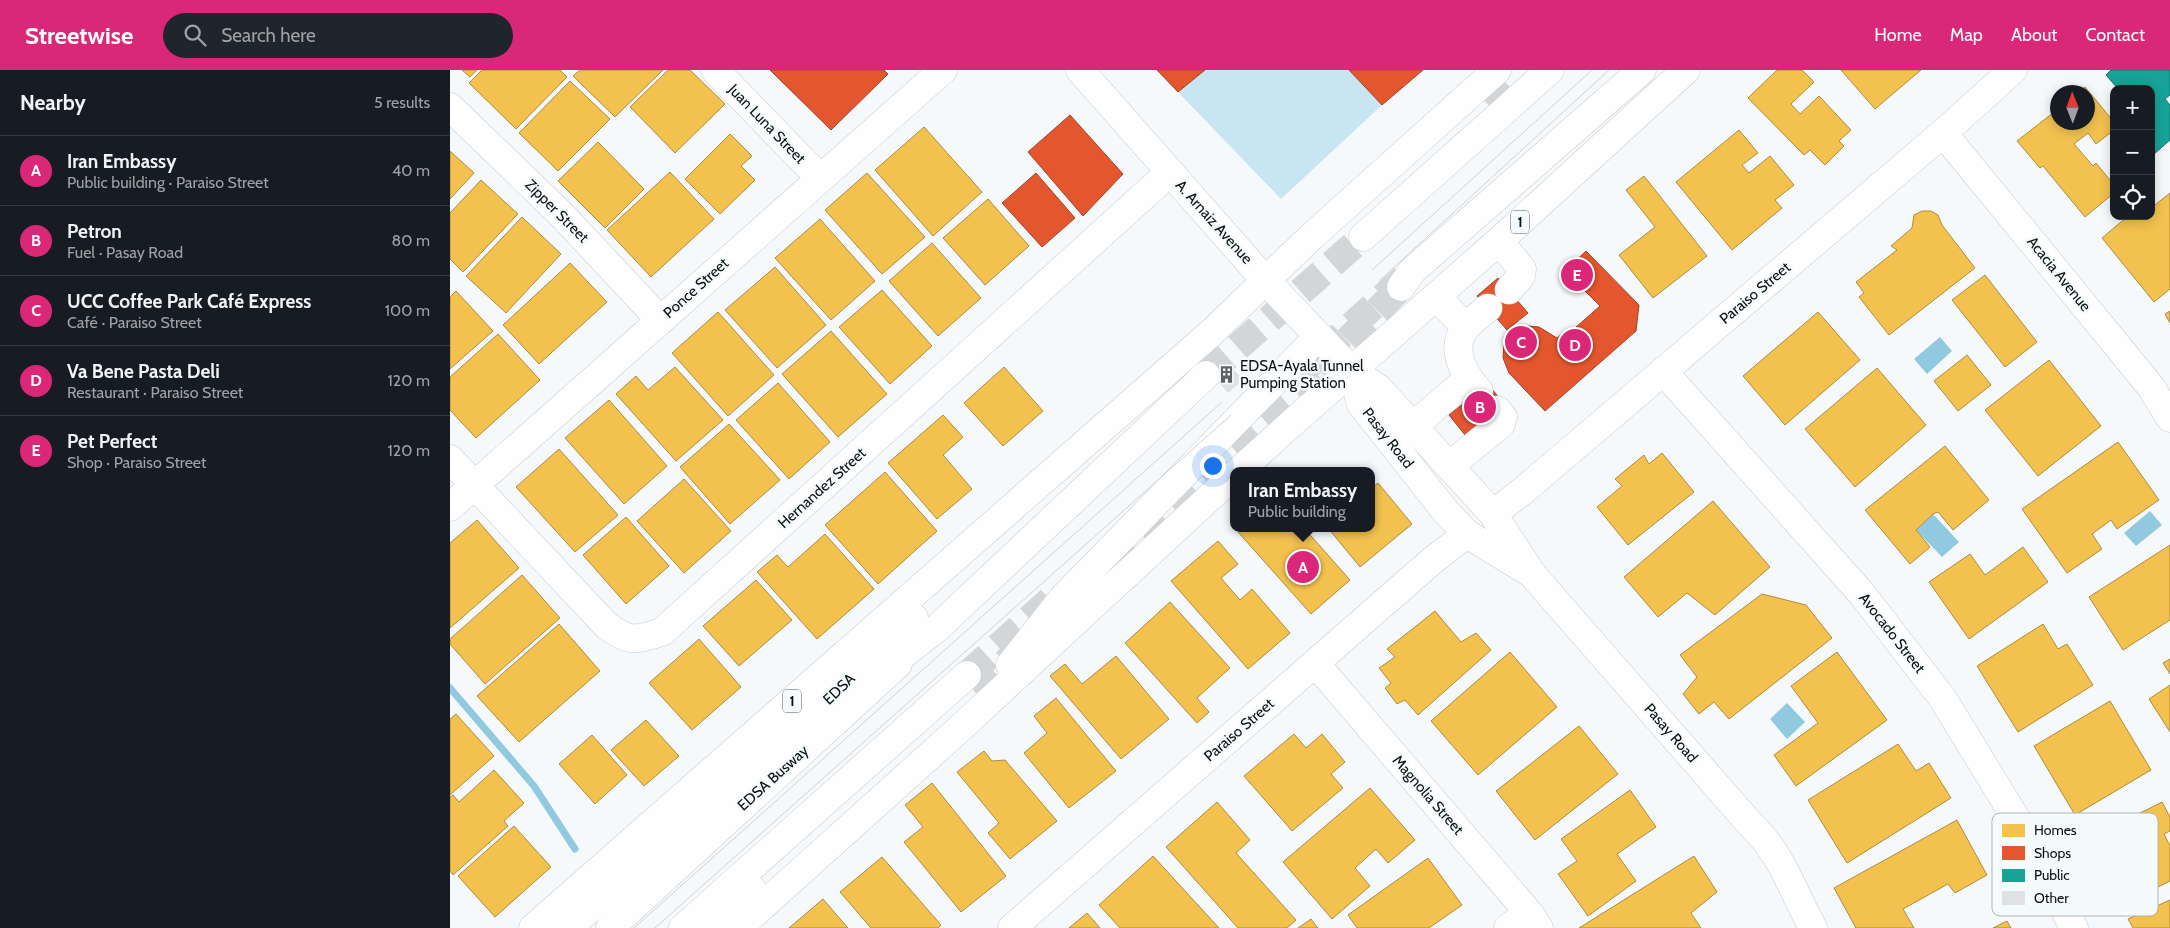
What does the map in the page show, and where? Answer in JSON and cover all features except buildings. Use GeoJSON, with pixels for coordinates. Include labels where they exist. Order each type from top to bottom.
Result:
{"type":"FeatureCollection","features":[{"type":"Feature","properties":{"kind":"main road","name":"Juan Luna Street"},"geometry":{"type":"LineString","coordinates":[[715,70],[820,178]]}},
{"type":"Feature","properties":{"kind":"main road","name":"Ponce Street"},"geometry":{"type":"LineString","coordinates":[[450,506],[943,70]]}},
{"type":"Feature","properties":{"kind":"main road","name":"A. Arnaiz Avenue"},"geometry":{"type":"LineString","coordinates":[[1080,70],[1169,173],[1318,337],[1352,371]]}},
{"type":"Feature","properties":{"kind":"main road","name":"1"},"geometry":{"type":"LineString","coordinates":[[533,928],[1212,333],[1266,280],[1497,70]]}},
{"type":"Feature","properties":{"kind":"main road"},"geometry":{"type":"LineString","coordinates":[[1362,237],[1550,70]]}},
{"type":"Feature","properties":{"kind":"main road"},"geometry":{"type":"LineString","coordinates":[[1401,286],[1412,271],[1642,70]]}},
{"type":"Feature","properties":{"kind":"main road","name":"1"},"geometry":{"type":"LineString","coordinates":[[1243,467],[1499,241],[1686,70]]}},
{"type":"Feature","properties":{"kind":"main road","name":"Paraiso Street"},"geometry":{"type":"LineString","coordinates":[[1493,514],[1944,133],[2013,70]]}},
{"type":"Feature","properties":{"kind":"main road","name":"Zipper Street"},"geometry":{"type":"LineString","coordinates":[[450,107],[564,216],[660,320]]}},
{"type":"Feature","properties":{"kind":"main road","name":"Acacia Avenue"},"geometry":{"type":"LineString","coordinates":[[1944,133],[2151,387],[2170,418]]}},
{"type":"Feature","properties":{"kind":"main road","name":"Hernandez Street"},"geometry":{"type":"LineString","coordinates":[[450,459],[607,626],[624,638],[639,638],[662,632],[1169,173]]}},
{"type":"Feature","properties":{"kind":"main road"},"geometry":{"type":"LineString","coordinates":[[1499,241],[1522,269],[1518,280],[1509,290]]}},
{"type":"Feature","properties":{"kind":"main road"},"geometry":{"type":"LineString","coordinates":[[1436,297],[1466,327]]}},
{"type":"Feature","properties":{"kind":"main road"},"geometry":{"type":"LineString","coordinates":[[1449,466],[1501,424],[1503,417],[1462,370],[1458,352],[1460,339],[1466,327],[1488,308]]}},
{"type":"Feature","properties":{"kind":"main road"},"geometry":{"type":"LineString","coordinates":[[956,732],[1062,599],[1318,337]]}},
{"type":"Feature","properties":{"kind":"main road","name":"Pasay Road"},"geometry":{"type":"LineString","coordinates":[[1352,371],[1378,388],[1493,514],[1532,574],[1750,824],[1757,843],[1784,885],[1797,898],[1812,928]]}},
{"type":"Feature","properties":{"kind":"main road","name":"Pasay Road"},"geometry":{"type":"LineString","coordinates":[[1352,371],[1361,404],[1446,512],[1467,534],[1532,574]]}},
{"type":"Feature","properties":{"kind":"main road","name":"Avocado Street"},"geometry":{"type":"LineString","coordinates":[[1663,371],[1862,594],[1943,700],[2013,813]]}},
{"type":"Feature","properties":{"kind":"main road"},"geometry":{"type":"LineString","coordinates":[[758,767],[936,629],[1206,374]]}},
{"type":"Feature","properties":{"kind":"main road"},"geometry":{"type":"LineString","coordinates":[[1412,427],[1481,393]]}},
{"type":"Feature","properties":{"kind":"main road","name":"EDSA"},"geometry":{"type":"LineString","coordinates":[[568,928],[758,767],[922,611],[1104,443]]}},
{"type":"Feature","properties":{"kind":"main road"},"geometry":{"type":"LineString","coordinates":[[738,928],[956,732],[1230,480]]}},
{"type":"Feature","properties":{"kind":"main road","name":"Paraiso Street"},"geometry":{"type":"LineString","coordinates":[[1012,928],[1433,560],[1467,534]]}},
{"type":"Feature","properties":{"kind":"main road","name":"EDSA Busway"},"geometry":{"type":"LineString","coordinates":[[610,928],[936,629]]}},
{"type":"Feature","properties":{"kind":"main road","name":"Magnolia Street"},"geometry":{"type":"LineString","coordinates":[[1315,663],[1525,923]]}},
{"type":"Feature","properties":{"kind":"main road"},"geometry":{"type":"LineString","coordinates":[[683,928],[970,683],[709,928]]}},
{"type":"Feature","properties":{"kind":"main road","name":"Avocado Street"},"geometry":{"type":"LineString","coordinates":[[2068,916],[2074,928]]}},
{"type":"Feature","properties":{"kind":"shaded area"},"geometry":{"type":"Polygon","coordinates":[[[1205,70],[1349,70],[1382,105],[1281,199],[1178,92],[1205,70]]]}},
{"type":"Feature","properties":{"kind":"water"},"geometry":{"type":"Polygon","coordinates":[[[1940,337],[1952,351],[1927,374],[1914,359],[1940,337]]]}},
{"type":"Feature","properties":{"kind":"water"},"geometry":{"type":"Polygon","coordinates":[[[2150,511],[2162,525],[2136,546],[2124,533],[2150,511]]]}},
{"type":"Feature","properties":{"kind":"water"},"geometry":{"type":"Polygon","coordinates":[[[1933,514],[1959,542],[1942,557],[1916,530],[1933,514]]]}},
{"type":"Feature","properties":{"kind":"water"},"geometry":{"type":"Polygon","coordinates":[[[1787,703],[1805,722],[1787,739],[1770,719],[1787,703]]]}},
{"type":"Feature","properties":{"kind":"waterway"},"geometry":{"type":"LineString","coordinates":[[450,688],[534,786],[575,849]]}},
{"type":"Feature","properties":{"kind":"tunnel"},"geometry":{"type":"LineString","coordinates":[[1482,98],[1513,70]]}},
{"type":"Feature","properties":{"kind":"tunnel"},"geometry":{"type":"LineString","coordinates":[[1206,375],[1363,237]]}},
{"type":"Feature","properties":{"kind":"tunnel"},"geometry":{"type":"LineString","coordinates":[[1290,382],[1412,271]]}},
{"type":"Feature","properties":{"kind":"tunnel"},"geometry":{"type":"LineString","coordinates":[[1318,370],[1401,287]]}},
{"type":"Feature","properties":{"kind":"tunnel"},"geometry":{"type":"LineString","coordinates":[[1112,565],[1241,447],[1336,367]]}},
{"type":"Feature","properties":{"kind":"tunnel"},"geometry":{"type":"LineString","coordinates":[[967,675],[1055,596]]}},
{"type":"Feature","properties":{"kind":"tunnel"},"geometry":{"type":"LineString","coordinates":[[974,691],[1025,645]]}},
{"type":"Feature","properties":{"kind":"tram line"},"geometry":{"type":"LineString","coordinates":[[1372,270],[1592,70]]}},
{"type":"Feature","properties":{"kind":"tram line"},"geometry":{"type":"LineString","coordinates":[[1379,281],[1609,70]]}},
{"type":"Feature","properties":{"kind":"tram line"},"geometry":{"type":"LineString","coordinates":[[634,928],[1222,402]]}},
{"type":"Feature","properties":{"kind":"tram line"},"geometry":{"type":"LineString","coordinates":[[655,928],[1231,415]]}},
{"type":"Feature","properties":{"kind":"place","name":"Pet Perfect"},"geometry":{"type":"Point","coordinates":[1577,275]}},
{"type":"Feature","properties":{"kind":"place","name":"UCC Coffee Park Café Express"},"geometry":{"type":"Point","coordinates":[1521,342]}},
{"type":"Feature","properties":{"kind":"place","name":"Va Bene Pasta Deli"},"geometry":{"type":"Point","coordinates":[1575,345]}},
{"type":"Feature","properties":{"kind":"place","name":"EDSA-Ayala Tunnel Pumping Station"},"geometry":{"type":"Point","coordinates":[1226,375]}},
{"type":"Feature","properties":{"kind":"place","name":"Petron"},"geometry":{"type":"Point","coordinates":[1480,407]}},
{"type":"Feature","properties":{"kind":"place","name":"Iran Embassy"},"geometry":{"type":"Point","coordinates":[1303,567]}}]}
